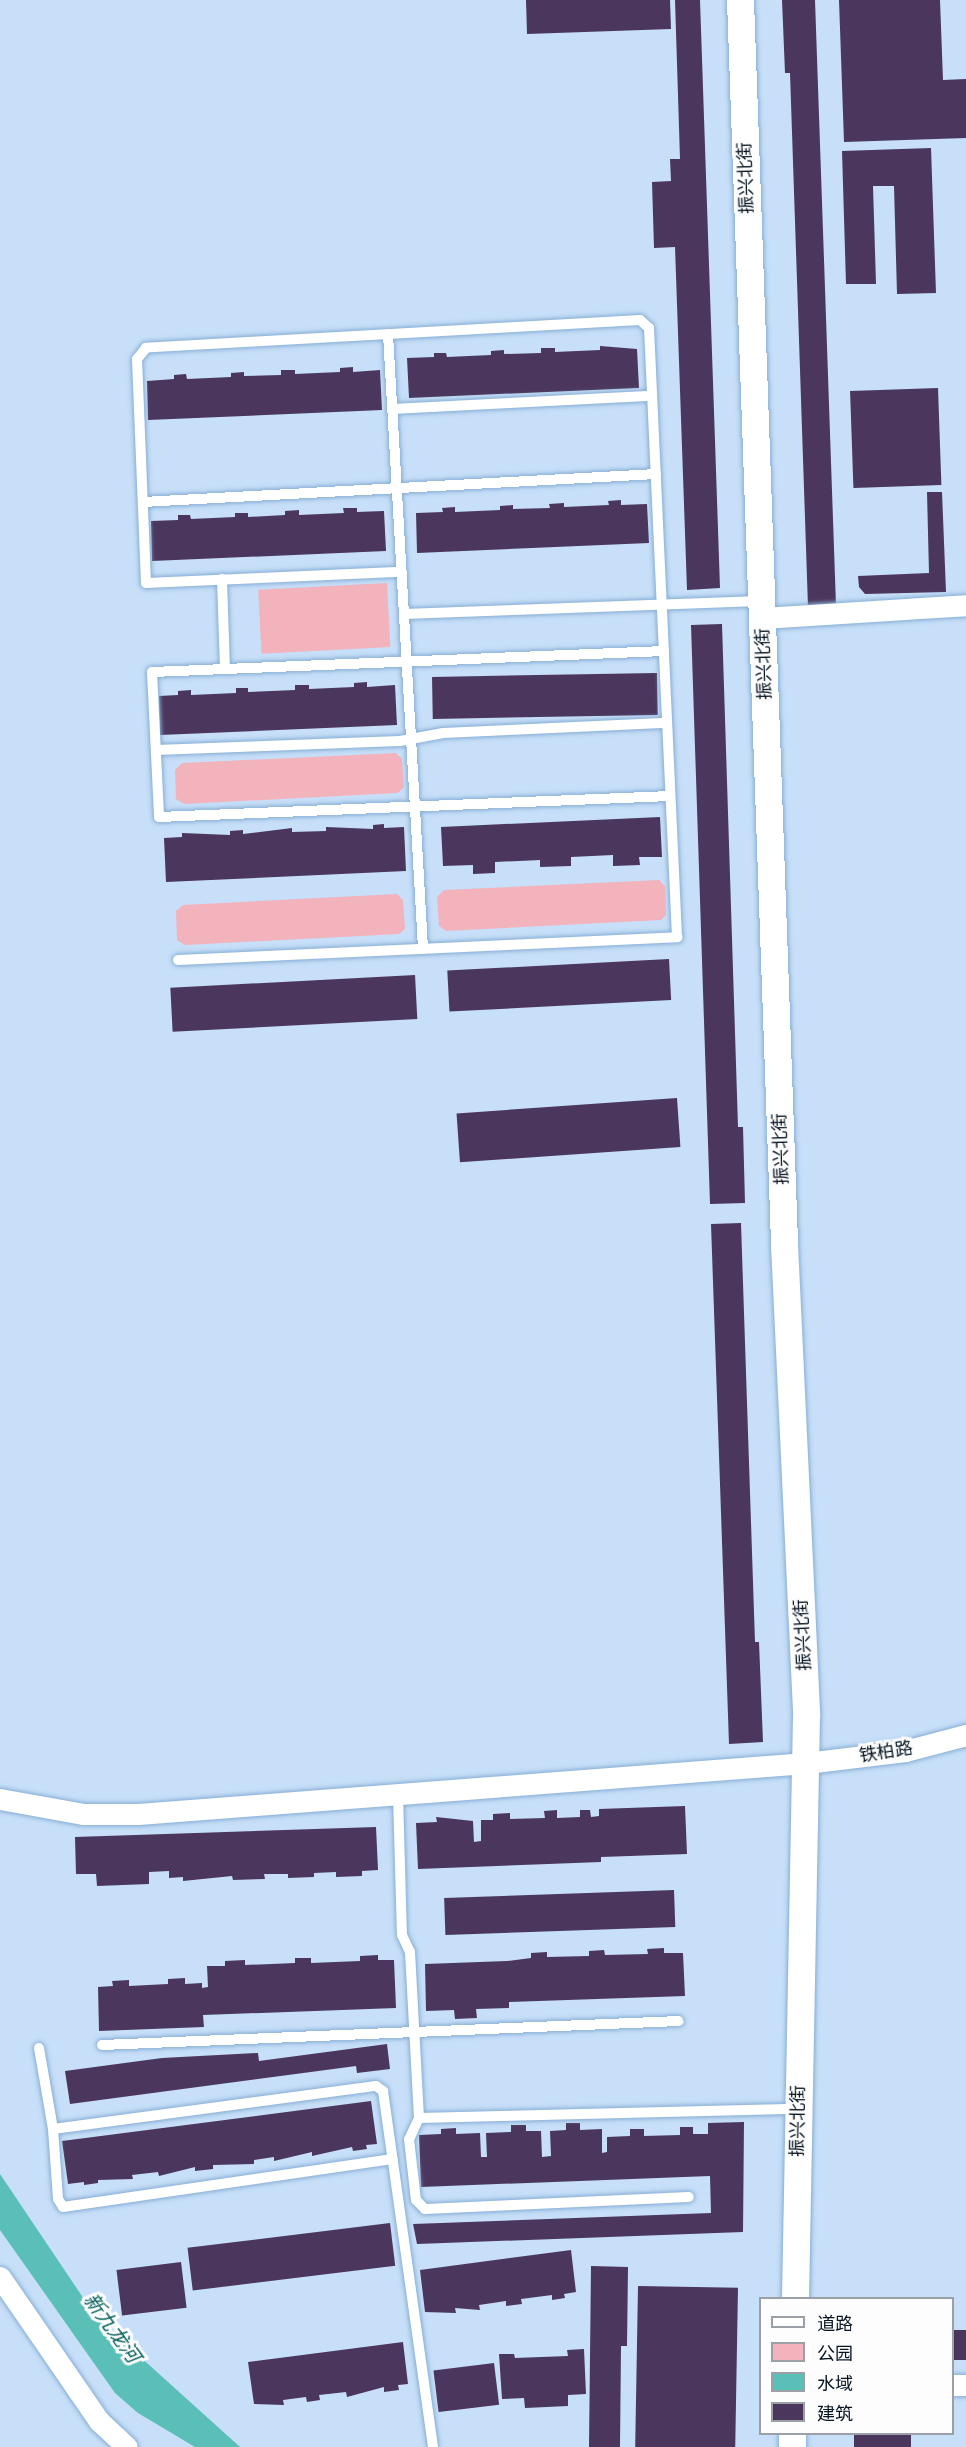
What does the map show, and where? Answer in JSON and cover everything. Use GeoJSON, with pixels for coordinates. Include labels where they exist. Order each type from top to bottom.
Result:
{"type":"FeatureCollection","features":[{"type":"Feature","properties":{"kind":"street","name":"振兴北街"},"geometry":{"type":"LineString","coordinates":[[740,0],[806,1763],[795,2297]]}},
{"type":"Feature","properties":{"kind":"street"},"geometry":{"type":"LineString","coordinates":[[762,610],[966,605]]}},
{"type":"Feature","properties":{"kind":"street","name":"铁柏路"},"geometry":{"type":"LineString","coordinates":[[0,1798],[83,1815],[127,1814],[806,1763],[905,1751],[966,1735]]}},
{"type":"Feature","properties":{"kind":"street"},"geometry":{"type":"LineString","coordinates":[[0,2277],[99,2421],[128,2447]]}},
{"type":"Feature","properties":{"kind":"lane"},"geometry":{"type":"LineString","coordinates":[[178,960],[676,937],[649,328],[640,320],[146,348],[137,359],[146,583],[402,572]]}},
{"type":"Feature","properties":{"kind":"lane"},"geometry":{"type":"LineString","coordinates":[[388,334],[423,949]]}},
{"type":"Feature","properties":{"kind":"lane"},"geometry":{"type":"LineString","coordinates":[[393,409],[652,396]]}},
{"type":"Feature","properties":{"kind":"lane"},"geometry":{"type":"LineString","coordinates":[[143,502],[656,474]]}},
{"type":"Feature","properties":{"kind":"lane"},"geometry":{"type":"LineString","coordinates":[[222,579],[225,669]]}},
{"type":"Feature","properties":{"kind":"lane"},"geometry":{"type":"LineString","coordinates":[[404,614],[661,605],[762,610]]}},
{"type":"Feature","properties":{"kind":"lane"},"geometry":{"type":"LineString","coordinates":[[664,651],[152,672],[159,817],[670,796]]}},
{"type":"Feature","properties":{"kind":"lane"},"geometry":{"type":"LineString","coordinates":[[156,750],[411,738],[443,733],[667,723]]}},
{"type":"Feature","properties":{"kind":"lane"},"geometry":{"type":"LineString","coordinates":[[398,1794],[402,1935],[410,1952],[419,2118],[409,2139],[416,2200],[425,2209],[689,2197]]}},
{"type":"Feature","properties":{"kind":"lane"},"geometry":{"type":"LineString","coordinates":[[102,2045],[679,2021]]}},
{"type":"Feature","properties":{"kind":"lane"},"geometry":{"type":"LineString","coordinates":[[39,2048],[53,2129],[58,2199],[63,2207],[393,2159]]}},
{"type":"Feature","properties":{"kind":"lane"},"geometry":{"type":"LineString","coordinates":[[53,2129],[376,2086],[383,2091],[433,2447]]}},
{"type":"Feature","properties":{"kind":"lane"},"geometry":{"type":"LineString","coordinates":[[419,2118],[799,2109]]}},
{"type":"Feature","properties":{"kind":"green space"},"geometry":{"type":"Polygon","coordinates":[[[387,583],[390,647],[262,654],[258,590],[387,583]]]}},
{"type":"Feature","properties":{"kind":"green space"},"geometry":{"type":"Polygon","coordinates":[[[396,753],[402,759],[404,787],[398,793],[184,804],[176,799],[175,770],[182,763],[396,753]]]}},
{"type":"Feature","properties":{"kind":"green space"},"geometry":{"type":"Polygon","coordinates":[[[659,880],[665,886],[666,915],[661,920],[446,931],[439,926],[437,897],[444,890],[659,880]]]}},
{"type":"Feature","properties":{"kind":"green space"},"geometry":{"type":"Polygon","coordinates":[[[397,894],[403,900],[405,929],[399,934],[185,945],[177,940],[176,911],[183,905],[397,894]]]}},
{"type":"Feature","properties":{"kind":"water"},"geometry":{"type":"Polygon","coordinates":[[[0,2174],[96,2317],[240,2447],[195,2447],[138,2413],[115,2393],[0,2230],[0,2174]]]}},
{"type":"Feature","properties":{"kind":"building"},"geometry":{"type":"Polygon","coordinates":[[[526,0],[670,0],[671,29],[527,34],[526,0]]]}},
{"type":"Feature","properties":{"kind":"building"},"geometry":{"type":"Polygon","coordinates":[[[675,0],[700,0],[720,588],[687,590],[675,247],[654,248],[652,182],[671,181],[670,159],[680,159],[675,0]]]}},
{"type":"Feature","properties":{"kind":"building"},"geometry":{"type":"Polygon","coordinates":[[[782,0],[815,0],[836,606],[808,607],[790,73],[785,73],[782,0]]]}},
{"type":"Feature","properties":{"kind":"building"},"geometry":{"type":"Polygon","coordinates":[[[839,0],[940,0],[943,80],[966,79],[966,138],[844,142],[839,0]]]}},
{"type":"Feature","properties":{"kind":"building"},"geometry":{"type":"Polygon","coordinates":[[[931,148],[936,293],[897,294],[894,186],[873,186],[876,284],[846,284],[842,151],[931,148]]]}},
{"type":"Feature","properties":{"kind":"building"},"geometry":{"type":"Polygon","coordinates":[[[600,346],[637,349],[639,388],[409,398],[407,358],[434,357],[434,353],[446,353],[447,357],[491,355],[491,351],[504,350],[504,354],[541,353],[541,348],[555,348],[555,352],[600,350],[600,346]]]}},
{"type":"Feature","properties":{"kind":"building"},"geometry":{"type":"Polygon","coordinates":[[[353,367],[353,372],[380,370],[382,410],[148,420],[147,381],[174,379],[174,375],[186,374],[187,379],[231,377],[231,373],[244,372],[244,376],[281,375],[281,370],[295,370],[295,374],[340,372],[340,368],[353,367]]]}},
{"type":"Feature","properties":{"kind":"building"},"geometry":{"type":"Polygon","coordinates":[[[938,388],[941,485],[853,488],[850,391],[938,388]]]}},
{"type":"Feature","properties":{"kind":"building"},"geometry":{"type":"Polygon","coordinates":[[[927,492],[942,492],[946,592],[865,594],[859,587],[858,576],[929,573],[927,492]]]}},
{"type":"Feature","properties":{"kind":"building"},"geometry":{"type":"Polygon","coordinates":[[[621,500],[621,505],[647,504],[649,543],[417,553],[416,513],[443,512],[442,508],[455,507],[455,512],[500,510],[500,506],[513,505],[513,509],[550,508],[549,504],[564,503],[564,507],[609,505],[608,501],[621,500]]]}},
{"type":"Feature","properties":{"kind":"building"},"geometry":{"type":"Polygon","coordinates":[[[343,508],[357,508],[357,512],[384,511],[386,551],[152,561],[151,521],[178,520],[178,515],[190,515],[191,519],[235,517],[235,513],[248,513],[248,517],[285,515],[285,511],[299,510],[299,515],[344,513],[343,508]]]}},
{"type":"Feature","properties":{"kind":"building"},"geometry":{"type":"Polygon","coordinates":[[[722,624],[738,1127],[743,1127],[745,1203],[710,1204],[691,625],[722,624]]]}},
{"type":"Feature","properties":{"kind":"building"},"geometry":{"type":"Polygon","coordinates":[[[657,673],[658,715],[433,719],[432,677],[657,673]]]}},
{"type":"Feature","properties":{"kind":"building"},"geometry":{"type":"Polygon","coordinates":[[[367,682],[367,687],[395,685],[397,725],[160,735],[159,696],[178,695],[178,691],[191,690],[191,695],[236,693],[236,688],[248,688],[248,692],[295,690],[295,685],[309,685],[309,689],[354,687],[354,683],[367,682]]]}},
{"type":"Feature","properties":{"kind":"building"},"geometry":{"type":"Polygon","coordinates":[[[660,817],[662,857],[639,857],[640,865],[613,866],[613,855],[571,857],[571,866],[540,867],[540,860],[495,862],[495,873],[473,874],[473,865],[443,866],[441,827],[660,817]]]}},
{"type":"Feature","properties":{"kind":"building"},"geometry":{"type":"Polygon","coordinates":[[[384,824],[384,828],[404,827],[406,871],[166,882],[164,838],[182,837],[182,833],[230,835],[230,831],[243,830],[243,834],[292,828],[292,832],[326,831],[326,827],[373,829],[373,825],[384,824]]]}},
{"type":"Feature","properties":{"kind":"building"},"geometry":{"type":"Polygon","coordinates":[[[669,959],[671,1000],[449,1012],[447,971],[669,959]]]}},
{"type":"Feature","properties":{"kind":"building"},"geometry":{"type":"Polygon","coordinates":[[[415,975],[417,1019],[173,1032],[170,988],[415,975]]]}},
{"type":"Feature","properties":{"kind":"building"},"geometry":{"type":"Polygon","coordinates":[[[677,1098],[680,1147],[460,1162],[457,1113],[677,1098]]]}},
{"type":"Feature","properties":{"kind":"building"},"geometry":{"type":"Polygon","coordinates":[[[741,1223],[755,1642],[759,1642],[763,1742],[729,1744],[711,1224],[741,1223]]]}},
{"type":"Feature","properties":{"kind":"building"},"geometry":{"type":"Polygon","coordinates":[[[685,1806],[687,1854],[601,1857],[601,1862],[418,1869],[416,1823],[437,1822],[436,1817],[473,1821],[474,1842],[481,1841],[481,1820],[493,1820],[493,1814],[510,1813],[510,1819],[545,1818],[544,1811],[557,1810],[557,1818],[580,1817],[580,1810],[590,1810],[591,1817],[599,1816],[599,1809],[685,1806]]]}},
{"type":"Feature","properties":{"kind":"building"},"geometry":{"type":"Polygon","coordinates":[[[376,1827],[378,1870],[362,1871],[362,1876],[336,1877],[336,1872],[314,1873],[314,1877],[288,1878],[288,1874],[264,1874],[265,1879],[233,1880],[232,1876],[183,1881],[183,1877],[169,1878],[169,1871],[149,1872],[149,1884],[97,1886],[96,1874],[76,1874],[75,1837],[376,1827]]]}},
{"type":"Feature","properties":{"kind":"building"},"geometry":{"type":"Polygon","coordinates":[[[674,1890],[675,1927],[445,1935],[444,1898],[674,1890]]]}},
{"type":"Feature","properties":{"kind":"building"},"geometry":{"type":"Polygon","coordinates":[[[664,1948],[664,1953],[683,1953],[685,1996],[509,2002],[509,2008],[476,2009],[477,2018],[455,2019],[454,2010],[426,2011],[425,1964],[507,1961],[531,1958],[531,1953],[547,1952],[547,1957],[589,1956],[589,1951],[604,1950],[605,1955],[648,1954],[647,1949],[664,1948]]]}},
{"type":"Feature","properties":{"kind":"building"},"geometry":{"type":"Polygon","coordinates":[[[378,1955],[378,1960],[394,1960],[396,2008],[203,2015],[204,2027],[99,2031],[98,1987],[113,1986],[112,1981],[129,1980],[129,1986],[168,1984],[168,1979],[185,1978],[185,1984],[202,1983],[202,1988],[208,1987],[207,1966],[225,1966],[225,1961],[245,1960],[245,1965],[295,1963],[295,1958],[311,1958],[311,1963],[360,1961],[360,1956],[378,1955]]]}},
{"type":"Feature","properties":{"kind":"building"},"geometry":{"type":"Polygon","coordinates":[[[387,2044],[390,2069],[357,2073],[356,2066],[70,2104],[65,2071],[162,2058],[258,2053],[259,2061],[387,2044]]]}},
{"type":"Feature","properties":{"kind":"building"},"geometry":{"type":"Polygon","coordinates":[[[371,2101],[377,2144],[366,2145],[367,2149],[353,2151],[352,2147],[312,2156],[312,2152],[274,2161],[274,2157],[254,2160],[254,2164],[213,2165],[213,2169],[195,2171],[195,2167],[159,2176],[158,2172],[132,2175],[133,2179],[98,2180],[98,2183],[84,2185],[84,2182],[68,2184],[62,2141],[371,2101]]]}},
{"type":"Feature","properties":{"kind":"building"},"geometry":{"type":"Polygon","coordinates":[[[744,2122],[743,2232],[417,2244],[413,2224],[711,2213],[710,2176],[421,2187],[419,2135],[441,2134],[441,2129],[456,2128],[456,2134],[480,2133],[481,2157],[487,2157],[486,2133],[511,2132],[511,2125],[526,2125],[526,2131],[541,2131],[542,2157],[551,2156],[550,2131],[566,2130],[566,2123],[580,2123],[580,2130],[602,2129],[602,2153],[607,2152],[607,2137],[630,2136],[630,2129],[644,2129],[644,2136],[680,2135],[680,2127],[693,2127],[693,2134],[708,2134],[708,2123],[744,2122]]]}},
{"type":"Feature","properties":{"kind":"building"},"geometry":{"type":"Polygon","coordinates":[[[390,2223],[395,2266],[193,2291],[188,2248],[390,2223]]]}},
{"type":"Feature","properties":{"kind":"building"},"geometry":{"type":"Polygon","coordinates":[[[571,2250],[576,2292],[564,2294],[565,2298],[552,2300],[552,2295],[521,2299],[522,2304],[506,2306],[506,2301],[479,2305],[480,2310],[455,2308],[456,2313],[425,2312],[420,2270],[571,2250]]]}},
{"type":"Feature","properties":{"kind":"building"},"geometry":{"type":"Polygon","coordinates":[[[181,2262],[187,2308],[122,2316],[116,2270],[181,2262]]]}},
{"type":"Feature","properties":{"kind":"building"},"geometry":{"type":"Polygon","coordinates":[[[591,2266],[628,2267],[627,2346],[621,2346],[620,2447],[589,2447],[591,2266]]]}},
{"type":"Feature","properties":{"kind":"building"},"geometry":{"type":"Polygon","coordinates":[[[638,2286],[738,2288],[735,2447],[635,2447],[638,2286]]]}},
{"type":"Feature","properties":{"kind":"building"},"geometry":{"type":"Polygon","coordinates":[[[954,2330],[966,2330],[966,2360],[954,2360],[954,2330]]]}},
{"type":"Feature","properties":{"kind":"building"},"geometry":{"type":"Polygon","coordinates":[[[403,2342],[408,2384],[398,2385],[399,2390],[384,2392],[384,2387],[347,2397],[346,2392],[319,2395],[320,2400],[307,2402],[306,2397],[283,2400],[284,2405],[254,2404],[248,2362],[403,2342]]]}},
{"type":"Feature","properties":{"kind":"building"},"geometry":{"type":"Polygon","coordinates":[[[584,2349],[586,2394],[568,2395],[568,2406],[525,2408],[524,2398],[502,2399],[499,2354],[514,2354],[515,2358],[568,2356],[567,2350],[584,2349]]]}},
{"type":"Feature","properties":{"kind":"building"},"geometry":{"type":"Polygon","coordinates":[[[494,2363],[499,2405],[439,2412],[433,2370],[494,2363]]]}},
{"type":"Feature","properties":{"kind":"building"},"geometry":{"type":"Polygon","coordinates":[[[854,2435],[911,2435],[911,2447],[854,2447],[854,2435]]]}},
{"type":"Feature","properties":{"kind":"water label","name":"新九龙河"},"geometry":{"type":"Point","coordinates":[112,2328]}}]}
